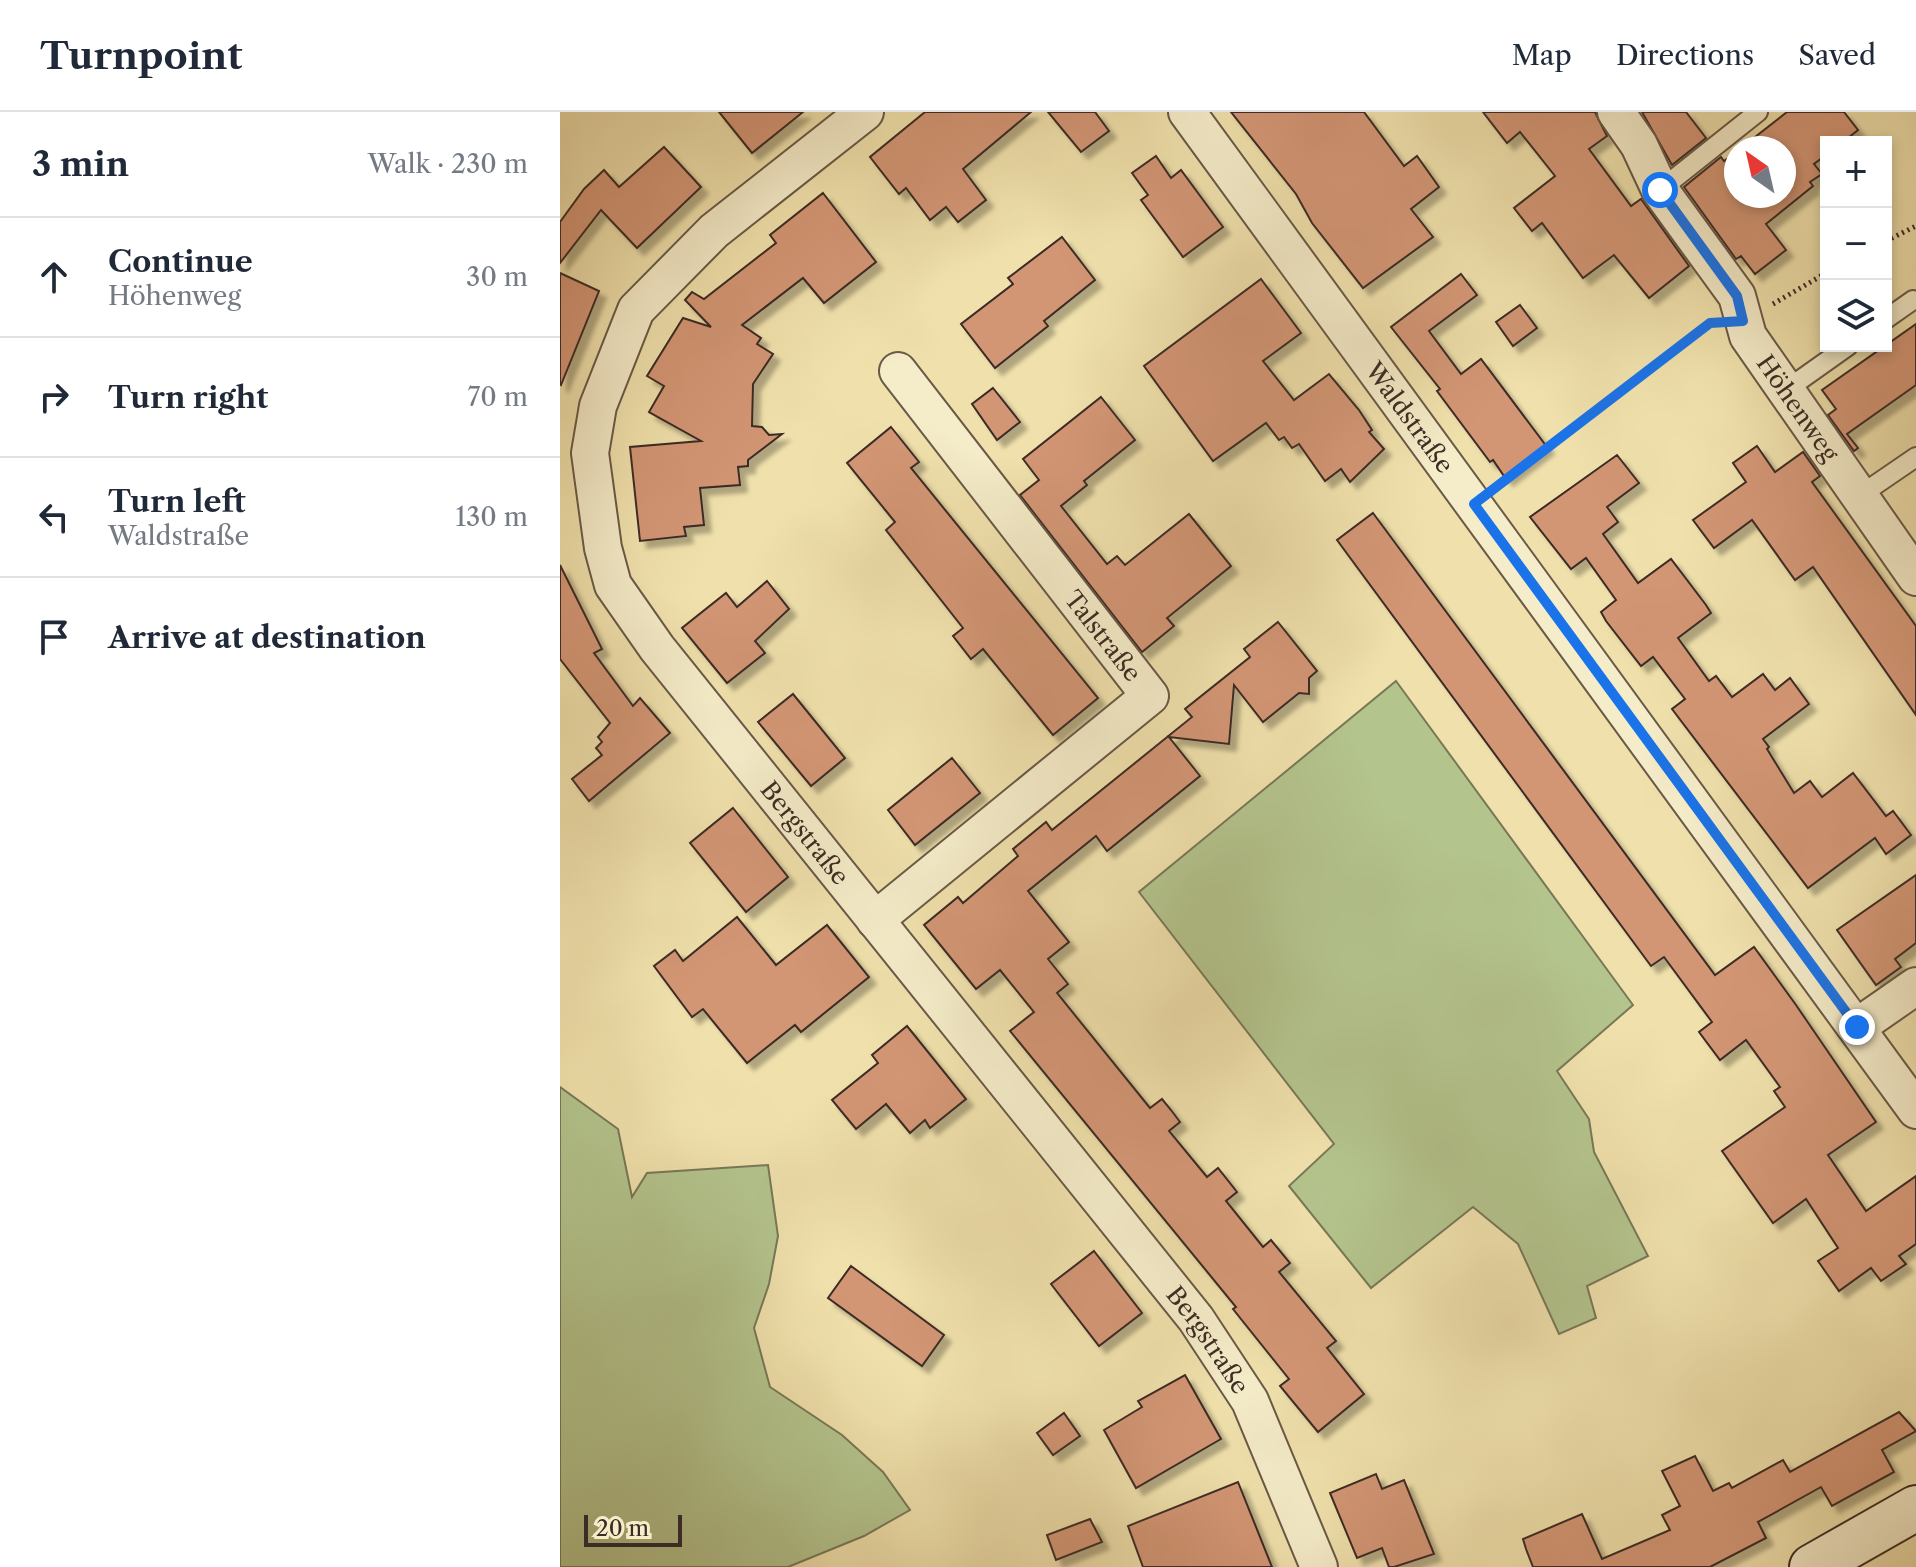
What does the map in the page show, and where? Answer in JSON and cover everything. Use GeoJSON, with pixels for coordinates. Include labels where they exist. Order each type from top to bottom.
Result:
{"type":"FeatureCollection","features":[{"type":"Feature","properties":{"kind":"street","name":"Bergstraße"},"geometry":{"type":"LineString","coordinates":[[865,112],[714,231],[636,310],[598,406],[590,453],[603,548],[613,585],[657,648],[1196,1319],[1250,1401],[1319,1567]]}},
{"type":"Feature","properties":{"kind":"street","name":"Waldstraße"},"geometry":{"type":"LineString","coordinates":[[1187,112],[1916,1110]]}},
{"type":"Feature","properties":{"kind":"street","name":"Höhenweg"},"geometry":{"type":"LineString","coordinates":[[1616,112],[1639,145],[1660,190],[1737,296],[1743,321],[1786,390],[1916,577]]}},
{"type":"Feature","properties":{"kind":"street","name":"Talstraße"},"geometry":{"type":"LineString","coordinates":[[875,920],[1150,696],[898,371]]}},
{"type":"Feature","properties":{"kind":"street"},"geometry":{"type":"LineString","coordinates":[[1857,1027],[1916,986]]}},
{"type":"Feature","properties":{"kind":"street"},"geometry":{"type":"LineString","coordinates":[[1812,1567],[1916,1508]]}},
{"type":"Feature","properties":{"kind":"lane"},"geometry":{"type":"LineString","coordinates":[[1660,190],[1758,112]]}},
{"type":"Feature","properties":{"kind":"lane"},"geometry":{"type":"LineString","coordinates":[[1892,315],[1913,300]]}},
{"type":"Feature","properties":{"kind":"lane"},"geometry":{"type":"LineString","coordinates":[[1786,390],[1840,352]]}},
{"type":"Feature","properties":{"kind":"lane"},"geometry":{"type":"LineString","coordinates":[[1859,496],[1916,457]]}},
{"type":"Feature","properties":{"kind":"path"},"geometry":{"type":"LineString","coordinates":[[1892,238],[1916,226]]}},
{"type":"Feature","properties":{"kind":"path"},"geometry":{"type":"LineString","coordinates":[[1474,504],[1710,323],[1743,321],[1820,276]]}},
{"type":"Feature","properties":{"kind":"green space"},"geometry":{"type":"Polygon","coordinates":[[[1396,681],[1633,1005],[1557,1071],[1589,1119],[1594,1152],[1648,1256],[1587,1286],[1596,1318],[1559,1334],[1518,1244],[1473,1207],[1371,1288],[1289,1186],[1334,1144],[1139,892],[1396,681]]]}},
{"type":"Feature","properties":{"kind":"green space"},"geometry":{"type":"Polygon","coordinates":[[[560,1087],[618,1129],[632,1197],[647,1173],[768,1165],[778,1236],[769,1284],[754,1328],[770,1387],[842,1435],[883,1472],[910,1510],[864,1536],[788,1567],[560,1567],[560,1087]]]}},
{"type":"Feature","properties":{"kind":"building"},"geometry":{"type":"Polygon","coordinates":[[[719,112],[803,112],[752,153],[719,112]]]}},
{"type":"Feature","properties":{"kind":"building"},"geometry":{"type":"Polygon","coordinates":[[[925,112],[1031,112],[963,169],[986,200],[958,222],[946,207],[930,220],[906,188],[899,194],[870,157],[925,112]]]}},
{"type":"Feature","properties":{"kind":"building"},"geometry":{"type":"Polygon","coordinates":[[[1048,112],[1095,112],[1109,131],[1081,152],[1048,112]]]}},
{"type":"Feature","properties":{"kind":"building"},"geometry":{"type":"Polygon","coordinates":[[[1231,112],[1364,112],[1404,166],[1417,156],[1439,187],[1411,209],[1433,237],[1363,288],[1312,223],[1296,194],[1231,112]]]}},
{"type":"Feature","properties":{"kind":"building"},"geometry":{"type":"Polygon","coordinates":[[[1483,112],[1595,112],[1607,136],[1589,149],[1631,206],[1641,199],[1689,266],[1649,298],[1614,255],[1583,278],[1542,223],[1532,231],[1514,208],[1555,176],[1520,132],[1507,143],[1483,112]]]}},
{"type":"Feature","properties":{"kind":"building"},"geometry":{"type":"Polygon","coordinates":[[[1642,112],[1686,112],[1706,138],[1672,165],[1642,112]]]}},
{"type":"Feature","properties":{"kind":"building"},"geometry":{"type":"Polygon","coordinates":[[[1787,112],[1844,112],[1858,130],[1850,136],[1820,136],[1820,160],[1814,164],[1820,175],[1810,182],[1813,186],[1796,200],[1796,136],[1756,136],[1787,112]]]}},
{"type":"Feature","properties":{"kind":"building"},"geometry":{"type":"Polygon","coordinates":[[[664,147],[701,187],[637,248],[601,210],[560,263],[560,222],[584,189],[604,170],[619,187],[664,147]]]}},
{"type":"Feature","properties":{"kind":"building"},"geometry":{"type":"Polygon","coordinates":[[[1156,156],[1171,178],[1181,170],[1223,227],[1183,257],[1141,200],[1148,195],[1132,173],[1156,156]]]}},
{"type":"Feature","properties":{"kind":"building"},"geometry":{"type":"Polygon","coordinates":[[[1721,157],[1724,161],[1724,208],[1786,208],[1766,224],[1786,250],[1755,274],[1741,256],[1736,259],[1684,187],[1721,157]]]}},
{"type":"Feature","properties":{"kind":"building"},"geometry":{"type":"Polygon","coordinates":[[[823,193],[876,262],[824,303],[803,278],[742,325],[761,338],[757,344],[773,354],[753,384],[752,426],[762,427],[769,435],[782,434],[748,460],[748,466],[738,467],[740,485],[700,488],[704,525],[684,527],[686,536],[640,541],[630,447],[701,441],[649,412],[664,386],[647,376],[683,318],[711,327],[685,300],[692,292],[704,299],[776,243],[770,235],[823,193]]]}},
{"type":"Feature","properties":{"kind":"building"},"geometry":{"type":"Polygon","coordinates":[[[1062,237],[1095,280],[1044,321],[1048,326],[995,368],[961,324],[1013,284],[1008,278],[1062,237]]]}},
{"type":"Feature","properties":{"kind":"building"},"geometry":{"type":"Polygon","coordinates":[[[560,273],[599,291],[561,385],[560,384],[560,273]]]}},
{"type":"Feature","properties":{"kind":"building"},"geometry":{"type":"Polygon","coordinates":[[[1461,274],[1477,295],[1429,331],[1461,374],[1481,359],[1547,447],[1506,479],[1493,460],[1490,462],[1437,391],[1440,389],[1391,327],[1461,274]]]}},
{"type":"Feature","properties":{"kind":"building"},"geometry":{"type":"Polygon","coordinates":[[[1261,279],[1301,333],[1263,361],[1294,400],[1329,374],[1359,410],[1372,430],[1369,432],[1384,449],[1350,482],[1341,469],[1325,481],[1299,444],[1292,448],[1284,437],[1279,440],[1266,423],[1213,461],[1144,366],[1261,279]]]}},
{"type":"Feature","properties":{"kind":"building"},"geometry":{"type":"Polygon","coordinates":[[[1520,305],[1537,328],[1513,346],[1496,322],[1520,305]]]}},
{"type":"Feature","properties":{"kind":"building"},"geometry":{"type":"Polygon","coordinates":[[[1916,324],[1916,385],[1847,434],[1858,448],[1854,451],[1828,415],[1836,409],[1822,390],[1876,352],[1892,352],[1892,341],[1916,324]]]}},
{"type":"Feature","properties":{"kind":"building"},"geometry":{"type":"Polygon","coordinates":[[[993,388],[1020,422],[997,440],[972,404],[993,388]]]}},
{"type":"Feature","properties":{"kind":"building"},"geometry":{"type":"Polygon","coordinates":[[[1101,397],[1135,440],[1084,481],[1087,485],[1061,506],[1107,564],[1117,556],[1125,565],[1189,514],[1231,566],[1167,618],[1174,626],[1142,652],[1020,495],[1039,480],[1023,459],[1101,397]]]}},
{"type":"Feature","properties":{"kind":"building"},"geometry":{"type":"Polygon","coordinates":[[[891,427],[919,462],[911,468],[1098,698],[1053,735],[983,649],[971,659],[953,636],[963,628],[886,530],[895,522],[847,463],[891,427]]]}},
{"type":"Feature","properties":{"kind":"building"},"geometry":{"type":"Polygon","coordinates":[[[1757,446],[1775,472],[1803,452],[1820,476],[1812,482],[1916,626],[1916,715],[1813,567],[1795,580],[1752,520],[1714,548],[1693,520],[1746,482],[1733,463],[1757,446]]]}},
{"type":"Feature","properties":{"kind":"building"},"geometry":{"type":"Polygon","coordinates":[[[1617,455],[1639,483],[1607,507],[1618,522],[1603,534],[1638,583],[1671,559],[1706,605],[1711,613],[1678,638],[1709,681],[1716,676],[1732,697],[1763,674],[1775,690],[1790,678],[1809,704],[1763,739],[1769,747],[1767,749],[1794,793],[1810,781],[1822,797],[1853,773],[1886,816],[1893,811],[1911,835],[1886,854],[1875,838],[1808,888],[1672,709],[1685,699],[1653,657],[1641,666],[1606,621],[1601,612],[1616,600],[1586,558],[1571,569],[1530,517],[1617,455]]]}},
{"type":"Feature","properties":{"kind":"building"},"geometry":{"type":"Polygon","coordinates":[[[1373,513],[1715,975],[1754,947],[1796,1005],[1876,1122],[1828,1155],[1866,1211],[1916,1176],[1916,1244],[1899,1256],[1906,1264],[1881,1281],[1871,1268],[1839,1291],[1818,1261],[1838,1248],[1806,1199],[1773,1223],[1722,1151],[1785,1107],[1774,1091],[1780,1087],[1746,1040],[1720,1060],[1699,1032],[1712,1022],[1664,957],[1651,966],[1337,540],[1373,513]]]}},
{"type":"Feature","properties":{"kind":"building"},"geometry":{"type":"Polygon","coordinates":[[[560,565],[602,649],[594,653],[633,706],[640,698],[670,733],[589,801],[572,779],[602,755],[596,748],[602,742],[598,737],[610,723],[560,659],[560,565]]]}},
{"type":"Feature","properties":{"kind":"building"},"geometry":{"type":"Polygon","coordinates":[[[767,581],[789,609],[755,641],[765,653],[727,683],[682,628],[726,593],[737,607],[767,581]]]}},
{"type":"Feature","properties":{"kind":"building"},"geometry":{"type":"Polygon","coordinates":[[[1278,622],[1317,671],[1309,678],[1309,694],[1299,693],[1263,722],[1234,685],[1229,744],[1169,737],[1200,776],[1107,851],[1096,836],[1028,891],[1069,942],[1048,959],[1068,984],[1057,993],[1150,1108],[1162,1099],[1171,1110],[1180,1122],[1169,1131],[1207,1177],[1218,1168],[1237,1192],[1226,1201],[1263,1247],[1271,1240],[1290,1263],[1279,1272],[1336,1341],[1327,1348],[1364,1394],[1318,1432],[1280,1386],[1289,1379],[1233,1309],[1236,1307],[1010,1031],[1034,1012],[1000,970],[976,989],[924,925],[958,897],[963,903],[1018,856],[1013,849],[1046,822],[1052,830],[1192,717],[1185,709],[1250,657],[1244,649],[1278,622]]]}},
{"type":"Feature","properties":{"kind":"building"},"geometry":{"type":"Polygon","coordinates":[[[793,694],[845,758],[811,786],[758,722],[793,694]]]}},
{"type":"Feature","properties":{"kind":"building"},"geometry":{"type":"Polygon","coordinates":[[[952,758],[980,793],[915,845],[888,810],[952,758]]]}},
{"type":"Feature","properties":{"kind":"building"},"geometry":{"type":"Polygon","coordinates":[[[733,808],[788,877],[746,912],[690,843],[733,808]]]}},
{"type":"Feature","properties":{"kind":"building"},"geometry":{"type":"Polygon","coordinates":[[[1916,875],[1916,943],[1895,959],[1901,967],[1876,985],[1837,930],[1916,875]]]}},
{"type":"Feature","properties":{"kind":"building"},"geometry":{"type":"Polygon","coordinates":[[[737,917],[776,965],[827,925],[869,977],[801,1032],[795,1025],[747,1063],[703,1009],[692,1017],[654,966],[675,950],[683,961],[737,917]]]}},
{"type":"Feature","properties":{"kind":"building"},"geometry":{"type":"Polygon","coordinates":[[[907,1026],[966,1099],[930,1128],[925,1120],[910,1133],[886,1104],[856,1129],[832,1100],[878,1063],[872,1055],[907,1026]]]}},
{"type":"Feature","properties":{"kind":"building"},"geometry":{"type":"Polygon","coordinates":[[[1094,1251],[1142,1313],[1099,1346],[1051,1284],[1094,1251]]]}},
{"type":"Feature","properties":{"kind":"building"},"geometry":{"type":"Polygon","coordinates":[[[851,1266],[944,1335],[922,1366],[828,1298],[851,1266]]]}},
{"type":"Feature","properties":{"kind":"building"},"geometry":{"type":"Polygon","coordinates":[[[1185,1375],[1221,1439],[1136,1488],[1104,1430],[1142,1407],[1138,1401],[1185,1375]]]}},
{"type":"Feature","properties":{"kind":"building"},"geometry":{"type":"Polygon","coordinates":[[[1899,1412],[1916,1431],[1882,1450],[1894,1472],[1832,1506],[1821,1487],[1758,1522],[1766,1538],[1710,1567],[1533,1567],[1523,1539],[1582,1514],[1602,1559],[1670,1530],[1662,1515],[1680,1506],[1662,1471],[1695,1456],[1713,1491],[1729,1483],[1732,1488],[1783,1460],[1790,1472],[1899,1412]]]}},
{"type":"Feature","properties":{"kind":"building"},"geometry":{"type":"Polygon","coordinates":[[[1064,1413],[1080,1436],[1053,1455],[1037,1433],[1064,1413]]]}},
{"type":"Feature","properties":{"kind":"building"},"geometry":{"type":"Polygon","coordinates":[[[1376,1474],[1382,1489],[1404,1480],[1434,1554],[1394,1567],[1389,1567],[1382,1548],[1357,1558],[1330,1493],[1376,1474]]]}},
{"type":"Feature","properties":{"kind":"building"},"geometry":{"type":"Polygon","coordinates":[[[1238,1482],[1272,1567],[1143,1567],[1128,1526],[1238,1482]]]}},
{"type":"Feature","properties":{"kind":"building"},"geometry":{"type":"Polygon","coordinates":[[[1090,1519],[1102,1542],[1056,1560],[1047,1535],[1090,1519]]]}},
{"type":"Feature","properties":{"kind":"route"},"geometry":{"type":"LineString","coordinates":[[1660,190],[1737,296],[1743,321],[1710,323],[1474,504],[1857,1027]]}}]}
